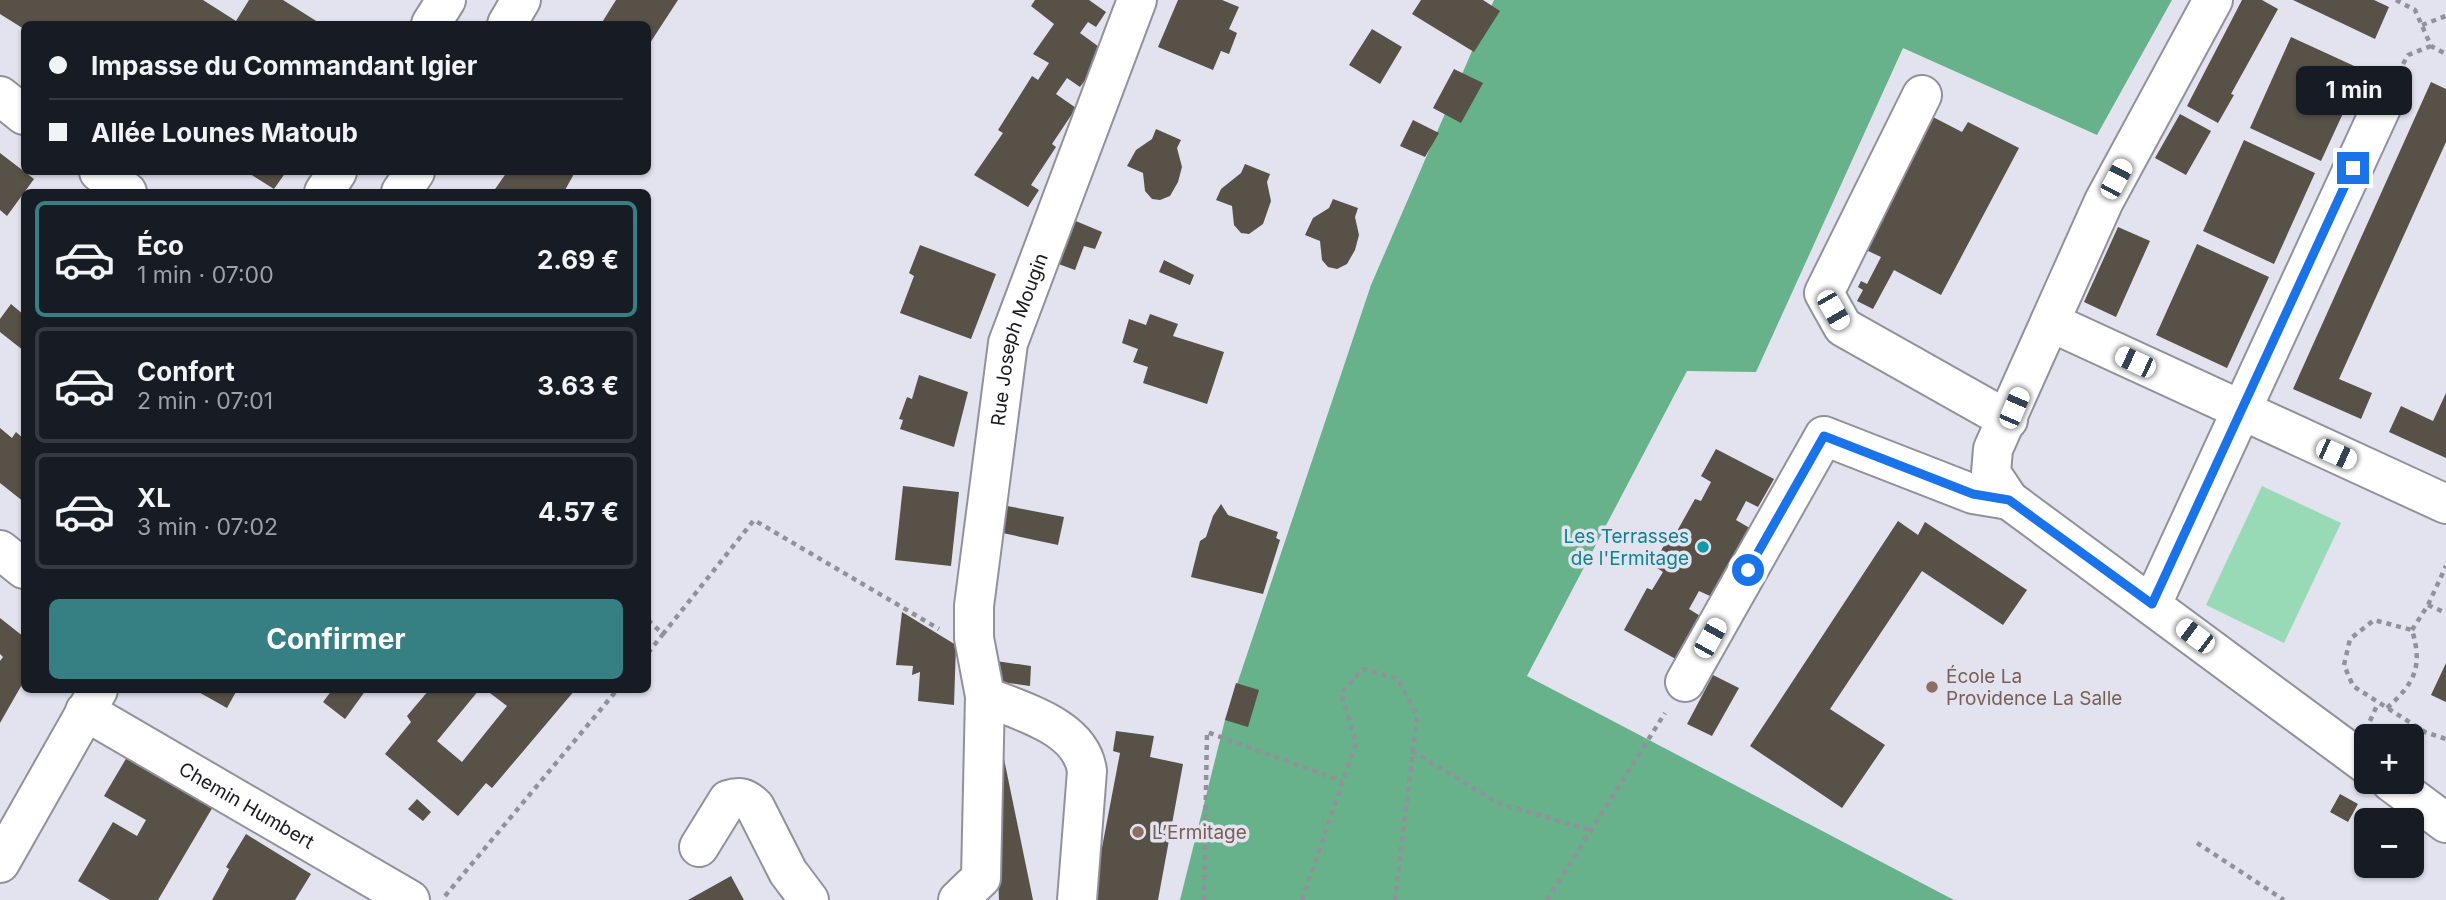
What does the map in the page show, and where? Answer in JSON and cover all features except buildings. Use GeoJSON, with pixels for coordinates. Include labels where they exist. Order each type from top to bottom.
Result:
{"type":"FeatureCollection","features":[{"type":"Feature","properties":{"kind":"street"},"geometry":{"type":"LineString","coordinates":[[433,21],[446,0]]}},
{"type":"Feature","properties":{"kind":"street"},"geometry":{"type":"LineString","coordinates":[[509,21],[521,0]]}},
{"type":"Feature","properties":{"kind":"street","name":"Rue Joseph Mougin"},"geometry":{"type":"LineString","coordinates":[[958,900],[981,878],[985,696],[974,638],[974,606],[1008,343],[1137,0]]}},
{"type":"Feature","properties":{"kind":"street"},"geometry":{"type":"LineString","coordinates":[[2213,0],[2104,201],[1993,449],[1991,473],[2009,500],[2354,755]]}},
{"type":"Feature","properties":{"kind":"street"},"geometry":{"type":"LineString","coordinates":[[1922,95],[1824,293],[1843,327],[2008,420]]}},
{"type":"Feature","properties":{"kind":"street"},"geometry":{"type":"LineString","coordinates":[[2152,604],[2386,95]]}},
{"type":"Feature","properties":{"kind":"street"},"geometry":{"type":"LineString","coordinates":[[0,96],[21,113]]}},
{"type":"Feature","properties":{"kind":"street"},"geometry":{"type":"LineString","coordinates":[[103,175],[123,189]]}},
{"type":"Feature","properties":{"kind":"street"},"geometry":{"type":"LineString","coordinates":[[2050,322],[2446,504]]}},
{"type":"Feature","properties":{"kind":"street"},"geometry":{"type":"LineString","coordinates":[[1685,682],[1824,436],[1973,494],[2009,500]]}},
{"type":"Feature","properties":{"kind":"street"},"geometry":{"type":"LineString","coordinates":[[0,550],[21,567]]}},
{"type":"Feature","properties":{"kind":"street"},"geometry":{"type":"LineString","coordinates":[[985,696],[1050,724],[1072,740],[1085,755],[1087,771],[1077,900]]}},
{"type":"Feature","properties":{"kind":"street"},"geometry":{"type":"LineString","coordinates":[[0,863],[92,700]]}},
{"type":"Feature","properties":{"kind":"street","name":"Chemin Humbert"},"geometry":{"type":"LineString","coordinates":[[92,700],[410,900]]}},
{"type":"Feature","properties":{"kind":"street"},"geometry":{"type":"LineString","coordinates":[[2407,794],[2446,823]]}},
{"type":"Feature","properties":{"kind":"street"},"geometry":{"type":"LineString","coordinates":[[699,847],[728,800],[738,797],[747,799],[755,807],[788,872],[809,900]]}},
{"type":"Feature","properties":{"kind":"path"},"geometry":{"type":"LineString","coordinates":[[2396,0],[2415,10],[2431,46],[2446,54]]}},
{"type":"Feature","properties":{"kind":"path"},"geometry":{"type":"LineString","coordinates":[[2422,25],[2446,16]]}},
{"type":"Feature","properties":{"kind":"path"},"geometry":{"type":"LineString","coordinates":[[651,649],[754,520],[936,628]]}},
{"type":"Feature","properties":{"kind":"path"},"geometry":{"type":"LineString","coordinates":[[2387,708],[2407,691],[2418,663],[2412,630],[2428,605],[2446,566]]}},
{"type":"Feature","properties":{"kind":"path"},"geometry":{"type":"LineString","coordinates":[[2428,605],[2446,613]]}},
{"type":"Feature","properties":{"kind":"path"},"geometry":{"type":"LineString","coordinates":[[2412,630],[2374,620],[2350,639],[2344,665],[2353,686],[2425,732],[2446,739]]}},
{"type":"Feature","properties":{"kind":"path"},"geometry":{"type":"LineString","coordinates":[[651,623],[663,634]]}},
{"type":"Feature","properties":{"kind":"path"},"geometry":{"type":"LineString","coordinates":[[1302,900],[1356,743],[1341,693],[1363,669],[1398,679],[1417,716],[1395,900]]}},
{"type":"Feature","properties":{"kind":"path"},"geometry":{"type":"LineString","coordinates":[[1546,900],[1685,682]]}},
{"type":"Feature","properties":{"kind":"path"},"geometry":{"type":"LineString","coordinates":[[442,900],[614,693]]}},
{"type":"Feature","properties":{"kind":"path"},"geometry":{"type":"LineString","coordinates":[[1204,900],[1207,732],[1342,781]]}},
{"type":"Feature","properties":{"kind":"path"},"geometry":{"type":"LineString","coordinates":[[1412,751],[1499,803],[1591,830]]}},
{"type":"Feature","properties":{"kind":"path"},"geometry":{"type":"LineString","coordinates":[[2197,842],[2276,891],[2284,900]]}},
{"type":"Feature","properties":{"kind":"green space"},"geometry":{"type":"Polygon","coordinates":[[[1494,0],[2172,0],[2097,135],[1903,48],[1756,372],[1687,371],[1527,676],[1954,900],[1180,900],[1225,720],[1371,285],[1494,0]]]}},
{"type":"Feature","properties":{"kind":"green space"},"geometry":{"type":"Polygon","coordinates":[[[2262,486],[2341,523],[2284,643],[2206,605],[2262,486]]]}},
{"type":"Feature","properties":{"kind":"place","name":"Les Terrasses de l'Ermitage"},"geometry":{"type":"Point","coordinates":[1703,547]}},
{"type":"Feature","properties":{"kind":"place","name":"École La Providence La Salle"},"geometry":{"type":"Point","coordinates":[1932,687]}},
{"type":"Feature","properties":{"kind":"place","name":"L’Ermitage"},"geometry":{"type":"Point","coordinates":[1138,832]}},
{"type":"Feature","properties":{"kind":"route"},"geometry":{"type":"LineString","coordinates":[[1748,570],[1824,436],[1973,494],[2009,500],[2152,604],[2353,168]]}}]}
